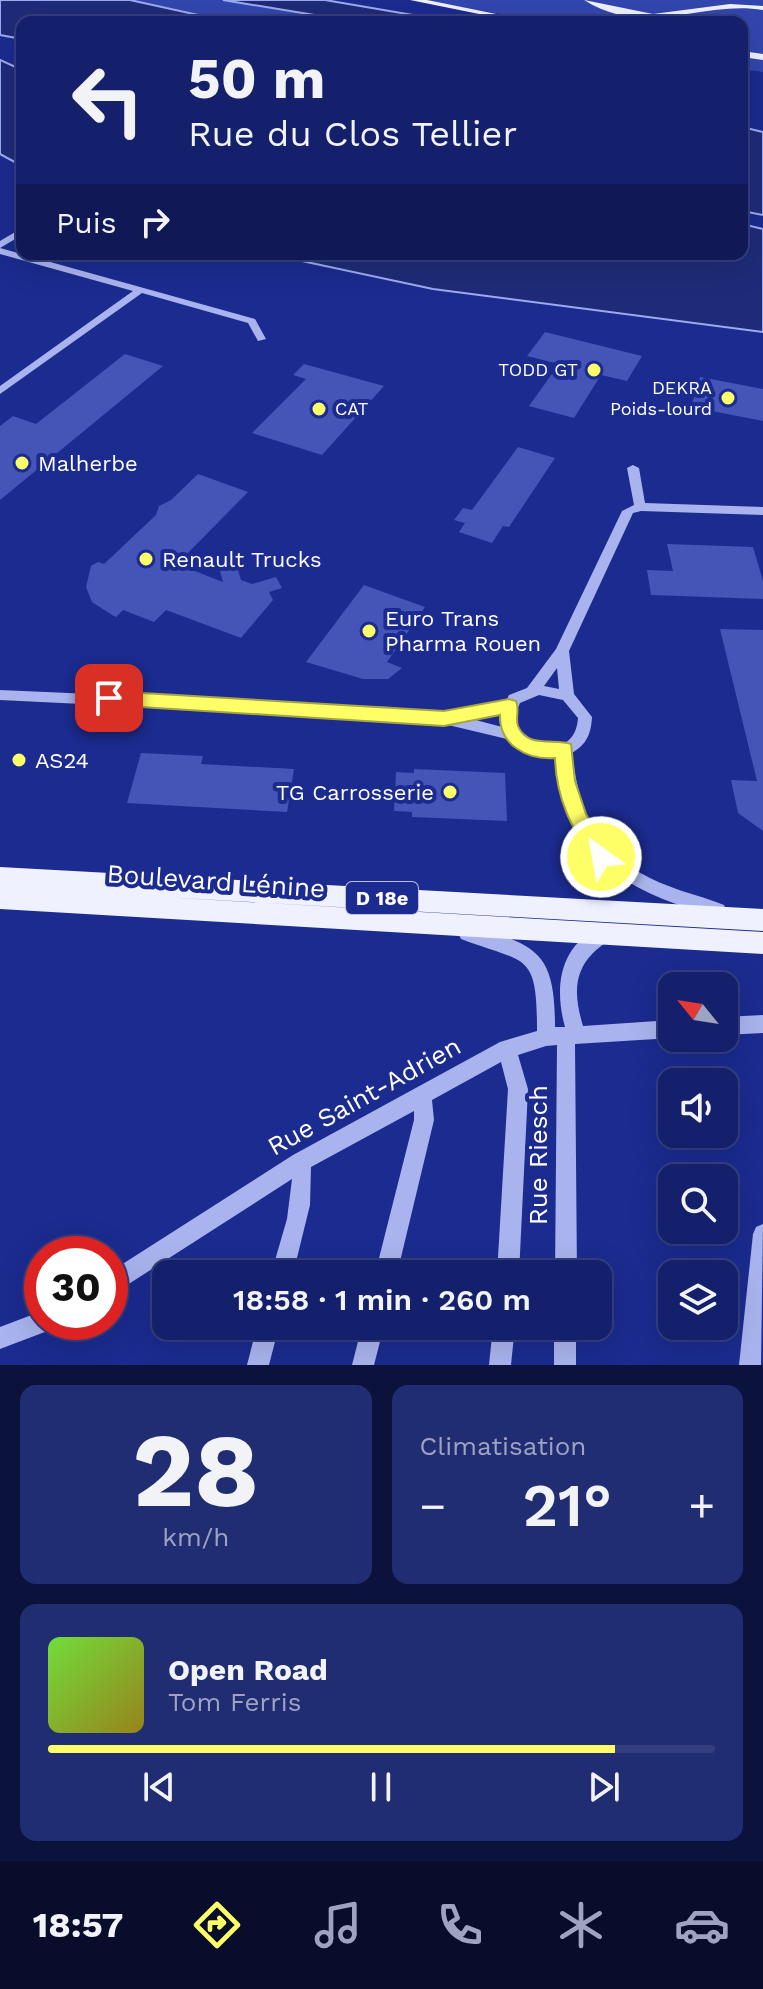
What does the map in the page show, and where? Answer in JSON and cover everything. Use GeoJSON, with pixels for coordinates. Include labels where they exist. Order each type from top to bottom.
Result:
{"type":"FeatureCollection","features":[{"type":"Feature","properties":{"kind":"main road"},"geometry":{"type":"LineString","coordinates":[[414,0],[500,16]]}},
{"type":"Feature","properties":{"kind":"main road"},"geometry":{"type":"LineString","coordinates":[[588,0],[621,12],[657,16],[735,5],[763,8]]}},
{"type":"Feature","properties":{"kind":"main road","name":"Boulevard Lénine"},"geometry":{"type":"LineString","coordinates":[[0,877],[758,919]]}},
{"type":"Feature","properties":{"kind":"main road","name":"Boulevard Lénine"},"geometry":{"type":"LineString","coordinates":[[0,898],[763,943]]}},
{"type":"Feature","properties":{"kind":"street"},"geometry":{"type":"LineString","coordinates":[[32,260],[252,321],[261,339]]}},
{"type":"Feature","properties":{"kind":"street"},"geometry":{"type":"LineString","coordinates":[[0,391],[140,290]]}},
{"type":"Feature","properties":{"kind":"street"},"geometry":{"type":"LineString","coordinates":[[633,468],[640,507]]}},
{"type":"Feature","properties":{"kind":"street"},"geometry":{"type":"LineString","coordinates":[[533,691],[562,651],[625,515],[640,507],[763,511]]}},
{"type":"Feature","properties":{"kind":"street"},"geometry":{"type":"LineString","coordinates":[[562,651],[567,696]]}},
{"type":"Feature","properties":{"kind":"street"},"geometry":{"type":"LineString","coordinates":[[0,695],[444,718],[513,735],[542,751],[564,749],[580,740],[586,725],[581,709],[567,696],[548,690],[521,695],[509,706],[444,718]]}},
{"type":"Feature","properties":{"kind":"street"},"geometry":{"type":"LineString","coordinates":[[509,706],[506,720],[513,735]]}},
{"type":"Feature","properties":{"kind":"street"},"geometry":{"type":"LineString","coordinates":[[564,749],[566,781],[576,817],[601,857],[627,876],[659,892],[758,919]]}},
{"type":"Feature","properties":{"kind":"street"},"geometry":{"type":"LineString","coordinates":[[440,925],[511,946],[535,958],[545,978],[563,1036]]}},
{"type":"Feature","properties":{"kind":"street"},"geometry":{"type":"LineString","coordinates":[[563,1036],[573,962],[582,948],[605,933]]}},
{"type":"Feature","properties":{"kind":"street"},"geometry":{"type":"LineString","coordinates":[[738,1025],[763,1024]]}},
{"type":"Feature","properties":{"kind":"street","name":"Rue Saint-Adrien"},"geometry":{"type":"LineString","coordinates":[[128,1273],[300,1162],[507,1049],[563,1036],[658,1030]]}},
{"type":"Feature","properties":{"kind":"street","name":"Rue Riesch"},"geometry":{"type":"LineString","coordinates":[[563,1036],[566,1260]]}},
{"type":"Feature","properties":{"kind":"street"},"geometry":{"type":"LineString","coordinates":[[507,1049],[518,1089],[509,1260]]}},
{"type":"Feature","properties":{"kind":"street"},"geometry":{"type":"LineString","coordinates":[[389,1260],[424,1120],[422,1094]]}},
{"type":"Feature","properties":{"kind":"street"},"geometry":{"type":"LineString","coordinates":[[286,1260],[301,1200],[303,1180],[300,1162]]}},
{"type":"Feature","properties":{"kind":"street"},"geometry":{"type":"LineString","coordinates":[[750,1365],[763,1234]]}},
{"type":"Feature","properties":{"kind":"street"},"geometry":{"type":"LineString","coordinates":[[0,1338],[24,1329]]}},
{"type":"Feature","properties":{"kind":"street"},"geometry":{"type":"LineString","coordinates":[[258,1365],[264,1340]]}},
{"type":"Feature","properties":{"kind":"street"},"geometry":{"type":"LineString","coordinates":[[363,1365],[369,1340]]}},
{"type":"Feature","properties":{"kind":"street"},"geometry":{"type":"LineString","coordinates":[[500,1365],[503,1340]]}},
{"type":"Feature","properties":{"kind":"street"},"geometry":{"type":"LineString","coordinates":[[565,1340],[565,1365]]}},
{"type":"Feature","properties":{"kind":"shaded area"},"geometry":{"type":"Polygon","coordinates":[[[0,0],[130,0],[203,16],[16,16],[16,38],[0,35],[0,0]]]}},
{"type":"Feature","properties":{"kind":"shaded area"},"geometry":{"type":"Polygon","coordinates":[[[130,0],[223,0],[320,16],[203,16],[130,0]]]}},
{"type":"Feature","properties":{"kind":"shaded area"},"geometry":{"type":"Polygon","coordinates":[[[223,0],[325,0],[419,16],[320,16],[223,0]]]}},
{"type":"Feature","properties":{"kind":"shaded area"},"geometry":{"type":"Polygon","coordinates":[[[418,0],[763,0],[763,72],[748,70],[748,16],[513,16],[418,0]]]}},
{"type":"Feature","properties":{"kind":"shaded area"},"geometry":{"type":"Polygon","coordinates":[[[0,60],[16,67],[16,163],[0,154],[0,60]]]}},
{"type":"Feature","properties":{"kind":"shaded area"},"geometry":{"type":"Polygon","coordinates":[[[748,128],[763,132],[763,215],[748,212],[748,128]]]}},
{"type":"Feature","properties":{"kind":"shaded area"},"geometry":{"type":"Polygon","coordinates":[[[748,225],[763,229],[763,332],[433,289],[297,260],[748,260],[748,225]]]}},
{"type":"Feature","properties":{"kind":"building","name":"TODD GT"},"geometry":{"type":"Polygon","coordinates":[[[545,332],[642,356],[627,381],[601,375],[574,418],[529,406],[559,364],[527,356],[545,332]]]}},
{"type":"Feature","properties":{"kind":"building","name":"Malherbe"},"geometry":{"type":"Polygon","coordinates":[[[125,354],[163,366],[0,500],[0,426],[13,416],[36,424],[125,354]]]}},
{"type":"Feature","properties":{"kind":"building","name":"CAT"},"geometry":{"type":"Polygon","coordinates":[[[304,364],[384,386],[322,455],[252,433],[306,379],[293,375],[304,364]]]}},
{"type":"Feature","properties":{"kind":"building","name":"DEKRA Poids-lourd"},"geometry":{"type":"Polygon","coordinates":[[[700,377],[763,389],[763,421],[691,407],[700,377]]]}},
{"type":"Feature","properties":{"kind":"building"},"geometry":{"type":"Polygon","coordinates":[[[518,447],[555,458],[509,527],[503,526],[492,543],[459,532],[465,523],[454,520],[463,508],[472,510],[518,447]]]}},
{"type":"Feature","properties":{"kind":"building","name":"Renault Trucks"},"geometry":{"type":"Polygon","coordinates":[[[198,474],[248,492],[177,564],[223,582],[219,567],[236,563],[241,580],[252,584],[276,577],[282,588],[269,592],[273,600],[241,638],[166,610],[154,622],[123,610],[116,617],[92,602],[86,587],[91,566],[98,562],[104,564],[156,515],[159,506],[171,500],[198,474]]]}},
{"type":"Feature","properties":{"kind":"building"},"geometry":{"type":"Polygon","coordinates":[[[667,544],[753,547],[763,581],[763,599],[651,595],[647,570],[673,571],[667,544]]]}},
{"type":"Feature","properties":{"kind":"building","name":"Euro Trans Pharma Rouen"},"geometry":{"type":"Polygon","coordinates":[[[364,585],[425,607],[387,662],[402,668],[388,679],[363,679],[306,662],[364,585]]]}},
{"type":"Feature","properties":{"kind":"building"},"geometry":{"type":"Polygon","coordinates":[[[720,629],[763,630],[763,831],[738,813],[731,780],[757,781],[720,629]]]}},
{"type":"Feature","properties":{"kind":"building"},"geometry":{"type":"Polygon","coordinates":[[[141,753],[203,756],[201,764],[294,769],[287,812],[127,803],[141,753]]]}},
{"type":"Feature","properties":{"kind":"building","name":"TG Carrosserie"},"geometry":{"type":"Polygon","coordinates":[[[414,769],[505,773],[507,821],[412,817],[412,812],[394,811],[396,772],[414,773],[414,769]]]}},
{"type":"Feature","properties":{"kind":"place","name":"TODD GT"},"geometry":{"type":"Point","coordinates":[594,370]}},
{"type":"Feature","properties":{"kind":"place","name":"DEKRA Poids-lourd"},"geometry":{"type":"Point","coordinates":[728,398]}},
{"type":"Feature","properties":{"kind":"place","name":"CAT"},"geometry":{"type":"Point","coordinates":[319,409]}},
{"type":"Feature","properties":{"kind":"place","name":"Malherbe"},"geometry":{"type":"Point","coordinates":[22,463]}},
{"type":"Feature","properties":{"kind":"place","name":"Renault Trucks"},"geometry":{"type":"Point","coordinates":[146,559]}},
{"type":"Feature","properties":{"kind":"place","name":"Euro Trans Pharma Rouen"},"geometry":{"type":"Point","coordinates":[369,631]}},
{"type":"Feature","properties":{"kind":"place","name":"AS24"},"geometry":{"type":"Point","coordinates":[19,760]}},
{"type":"Feature","properties":{"kind":"place","name":"TG Carrosserie"},"geometry":{"type":"Point","coordinates":[450,792]}},
{"type":"Feature","properties":{"kind":"route"},"geometry":{"type":"LineString","coordinates":[[109,698],[444,718],[509,706],[506,720],[513,735],[521,742],[542,751],[564,749],[566,781],[576,817],[601,857]]}}]}
